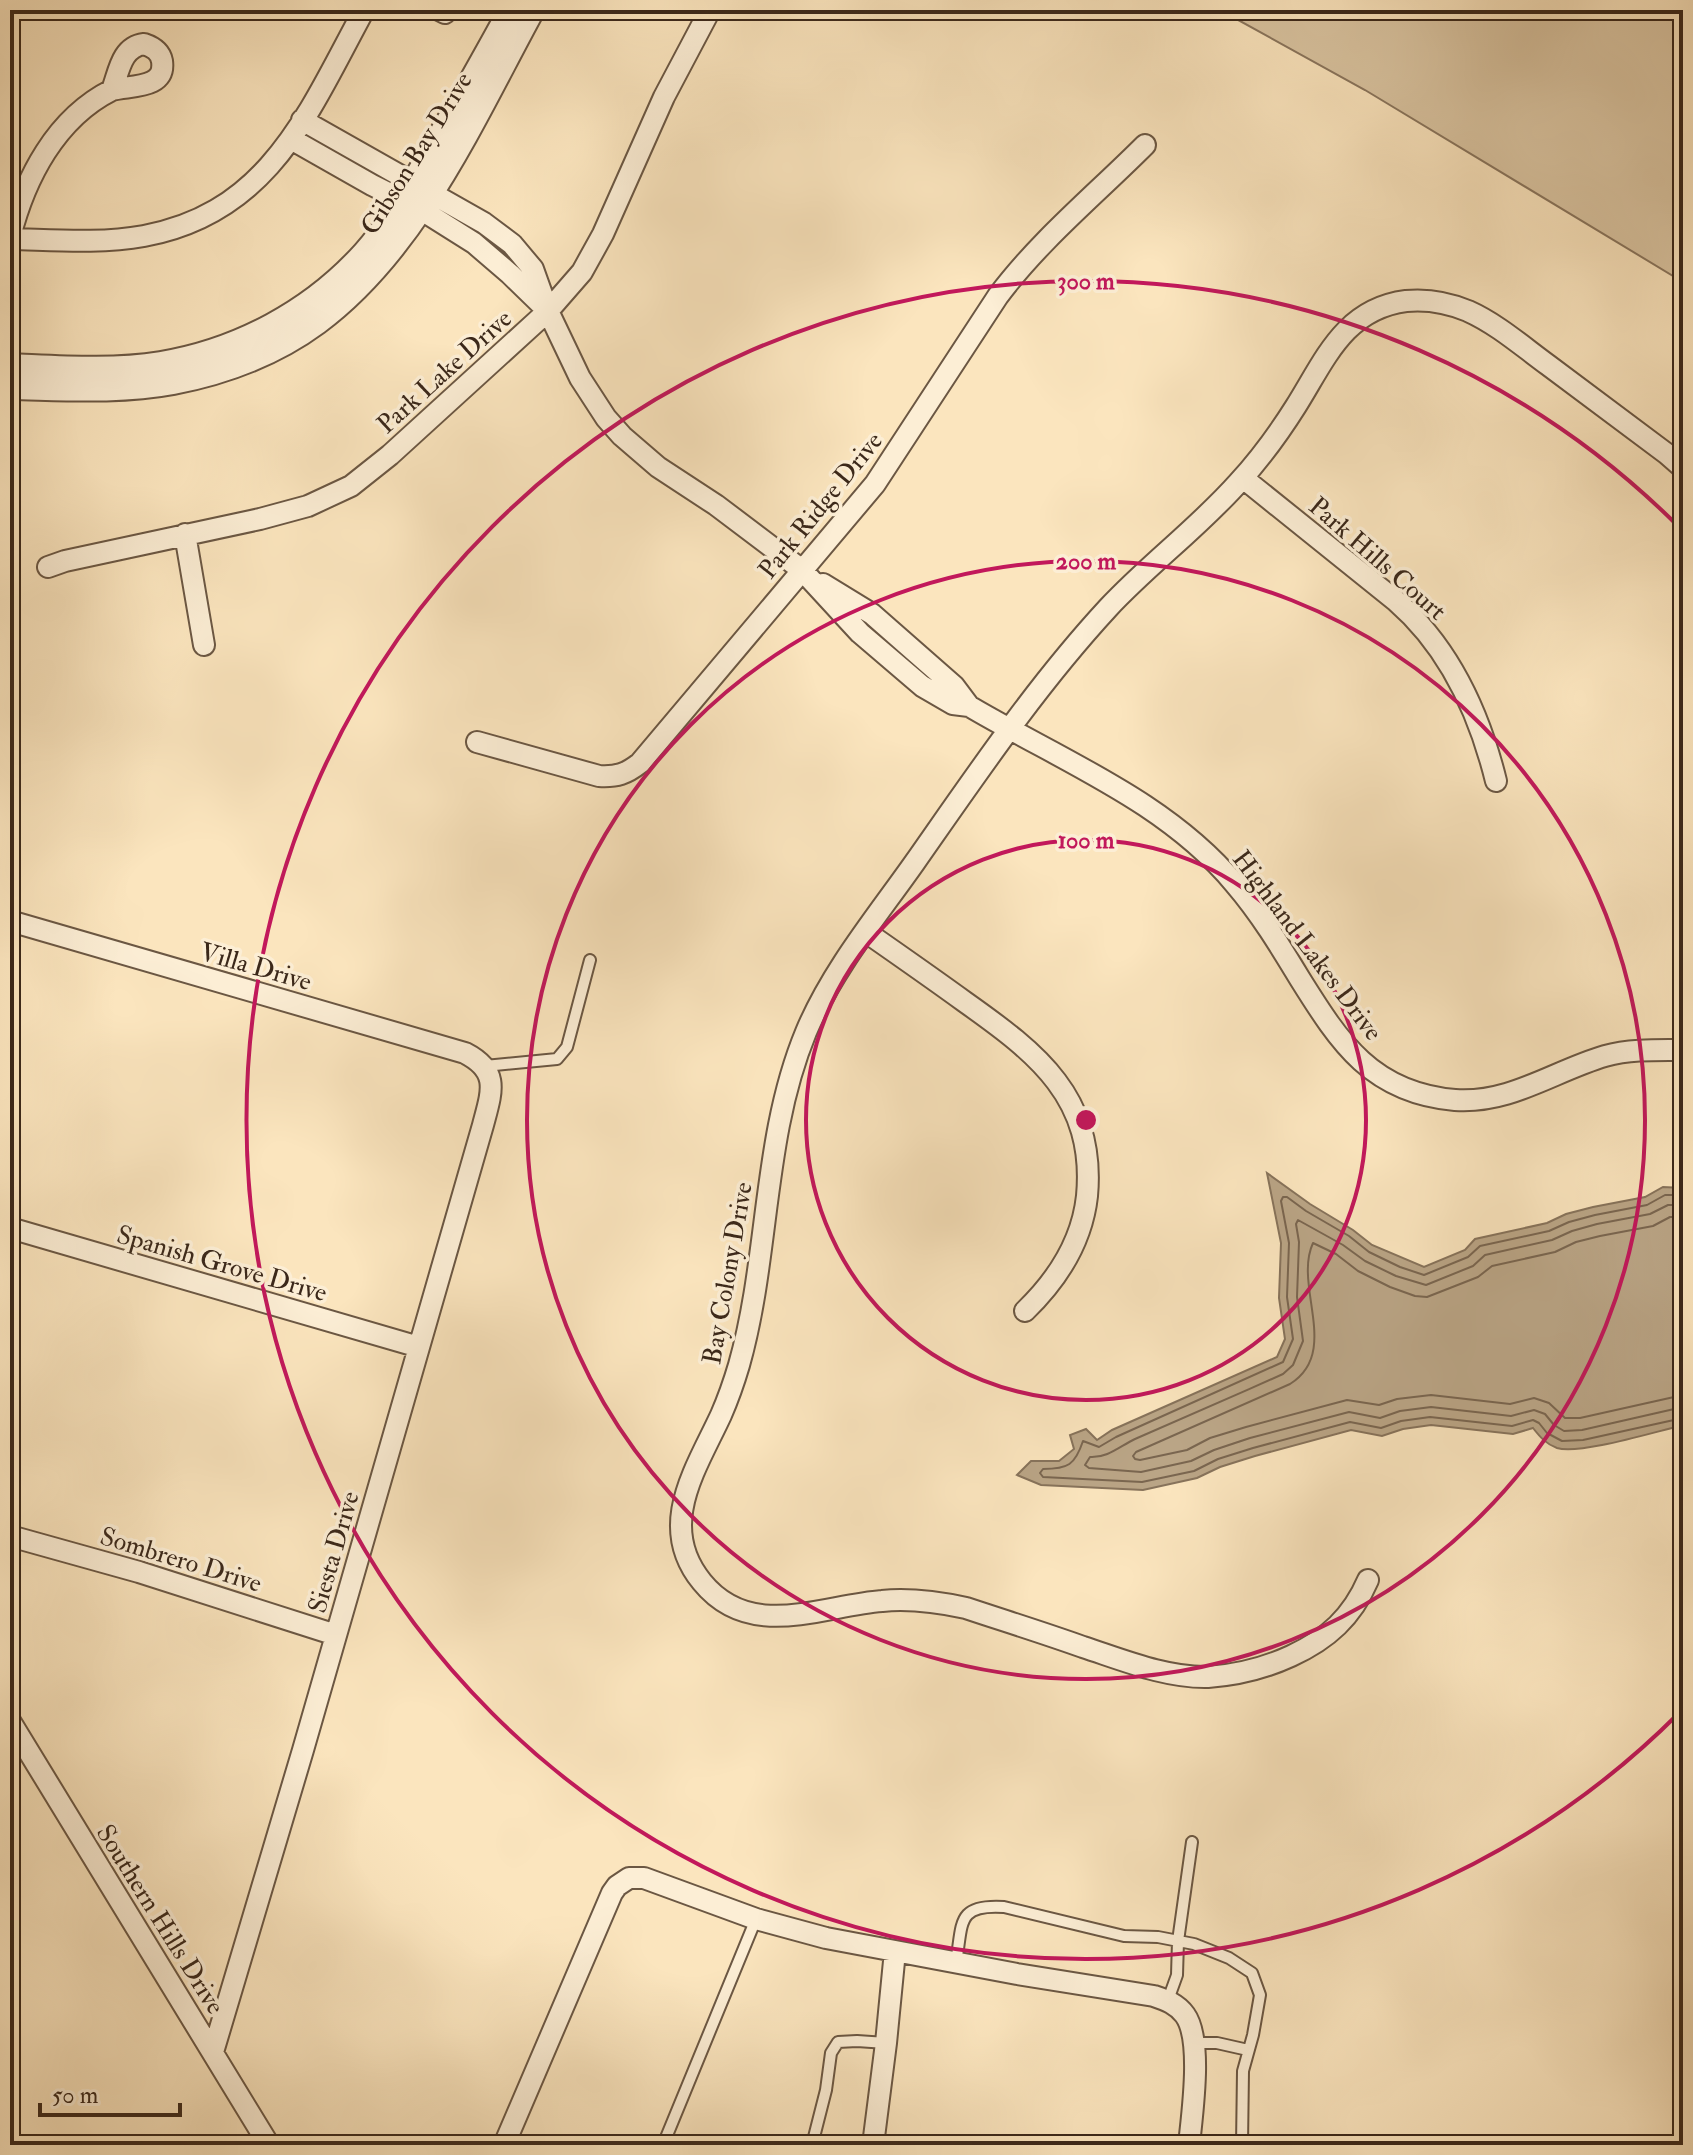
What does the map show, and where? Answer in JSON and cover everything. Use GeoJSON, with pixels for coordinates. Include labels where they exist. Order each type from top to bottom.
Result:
{"type":"FeatureCollection","features":[{"type":"Feature","properties":{"kind":"street","name":"Gibson Bay Drive"},"geometry":{"type":"LineString","coordinates":[[10,387],[101,388],[170,382],[223,369],[262,354],[317,322],[342,302],[386,255],[511,10]]}},
{"type":"Feature","properties":{"kind":"street","name":"Gibson Bay Drive"},"geometry":{"type":"LineString","coordinates":[[10,366],[89,369],[162,364],[197,356],[261,332],[300,310],[343,276],[461,141],[532,10]]}},
{"type":"Feature","properties":{"kind":"street","name":"Park Lake Drive"},"geometry":{"type":"LineString","coordinates":[[48,567],[296,510],[351,486],[390,455],[548,311],[582,272],[664,97],[710,10]]}},
{"type":"Feature","properties":{"kind":"street"},"geometry":{"type":"LineString","coordinates":[[112,90],[78,115],[51,143],[31,177],[10,238],[115,239],[154,234],[192,223],[214,212],[252,185],[291,139],[356,13]]}},
{"type":"Feature","properties":{"kind":"street"},"geometry":{"type":"LineString","coordinates":[[302,120],[416,196]]}},
{"type":"Feature","properties":{"kind":"street"},"geometry":{"type":"LineString","coordinates":[[291,139],[372,185],[416,196]]}},
{"type":"Feature","properties":{"kind":"street","name":"Park Ridge Drive"},"geometry":{"type":"LineString","coordinates":[[477,742],[599,776],[615,777],[640,763],[875,484],[1014,274],[1145,145]]}},
{"type":"Feature","properties":{"kind":"street","name":"Highland Lakes Drive"},"geometry":{"type":"LineString","coordinates":[[416,196],[492,258],[548,311],[580,378],[606,418],[622,436],[658,467],[716,505],[802,570],[872,614],[954,686],[969,706]]}},
{"type":"Feature","properties":{"kind":"street"},"geometry":{"type":"LineString","coordinates":[[1009,729],[1113,603],[1243,478],[1285,423],[1342,334],[1358,319],[1378,308],[1421,300],[1465,309],[1486,320],[1683,468]]}},
{"type":"Feature","properties":{"kind":"street","name":"Park Hills Court"},"geometry":{"type":"LineString","coordinates":[[1243,478],[1396,601],[1430,635],[1444,653],[1466,696],[1489,753],[1496,781]]}},
{"type":"Feature","properties":{"kind":"street"},"geometry":{"type":"LineString","coordinates":[[185,534],[204,645]]}},
{"type":"Feature","properties":{"kind":"street","name":"Highland Lakes Drive"},"geometry":{"type":"LineString","coordinates":[[802,570],[860,633],[938,697],[953,704],[969,706],[1126,793],[1195,843],[1251,904],[1349,1050],[1385,1079],[1431,1096],[1477,1100],[1521,1090],[1609,1055],[1683,1050]]}},
{"type":"Feature","properties":{"kind":"street"},"geometry":{"type":"LineString","coordinates":[[893,661],[907,644]]}},
{"type":"Feature","properties":{"kind":"street","name":"Bay Colony Drive"},"geometry":{"type":"LineString","coordinates":[[1009,729],[840,970],[813,1017],[796,1058],[775,1150],[741,1359],[721,1415],[686,1488],[681,1513],[681,1538],[689,1561],[701,1582],[718,1598],[738,1610],[759,1616],[806,1614],[884,1600],[939,1602],[966,1608],[1157,1671],[1207,1677],[1256,1669],[1289,1657],[1317,1641],[1348,1615],[1368,1580]]}},
{"type":"Feature","properties":{"kind":"street","name":"Villa Drive"},"geometry":{"type":"LineString","coordinates":[[10,921],[437,1044],[465,1053],[485,1066]]}},
{"type":"Feature","properties":{"kind":"street"},"geometry":{"type":"LineString","coordinates":[[866,932],[1022,1044],[1056,1079],[1077,1119],[1087,1160],[1088,1182],[1082,1222],[1058,1273],[1025,1311]]}},
{"type":"Feature","properties":{"kind":"street","name":"Siesta Drive"},"geometry":{"type":"LineString","coordinates":[[213,2052],[488,1105],[489,1073],[485,1066]]}},
{"type":"Feature","properties":{"kind":"street","name":"Spanish Grove Drive"},"geometry":{"type":"LineString","coordinates":[[10,1228],[419,1347]]}},
{"type":"Feature","properties":{"kind":"street","name":"Sombrero Drive"},"geometry":{"type":"LineString","coordinates":[[10,1536],[139,1572],[336,1635]]}},
{"type":"Feature","properties":{"kind":"street","name":"Southern Hills Drive"},"geometry":{"type":"LineString","coordinates":[[10,1721],[269,2145]]}},
{"type":"Feature","properties":{"kind":"street"},"geometry":{"type":"LineString","coordinates":[[504,2145],[612,1893],[623,1881],[636,1877],[670,1886],[756,1919],[826,1938],[1168,2000],[1185,2014],[1192,2029],[1194,2080],[1189,2145]]}},
{"type":"Feature","properties":{"kind":"street"},"geometry":{"type":"LineString","coordinates":[[873,2145],[895,1951]]}},
{"type":"Feature","properties":{"kind":"lane"},"geometry":{"type":"LineString","coordinates":[[485,1066],[557,1059],[562,1054],[567,1047],[590,960]]}},
{"type":"Feature","properties":{"kind":"lane"},"geometry":{"type":"LineString","coordinates":[[1168,2000],[1177,1975],[1178,1941],[1192,1842]]}},
{"type":"Feature","properties":{"kind":"lane"},"geometry":{"type":"LineString","coordinates":[[956,1962],[963,1922],[970,1910],[984,1906],[1004,1907],[1124,1936],[1194,1944],[1229,1958],[1252,1973],[1260,1995],[1256,2024],[1243,2071],[1242,2145]]}},
{"type":"Feature","properties":{"kind":"lane"},"geometry":{"type":"LineString","coordinates":[[663,2145],[756,1919]]}},
{"type":"Feature","properties":{"kind":"lane"},"geometry":{"type":"LineString","coordinates":[[812,2145],[826,2090],[831,2053],[838,2042],[886,2043]]}},
{"type":"Feature","properties":{"kind":"lane"},"geometry":{"type":"LineString","coordinates":[[1193,2043],[1217,2043],[1248,2050]]}},
{"type":"Feature","properties":{"kind":"shaded area"},"geometry":{"type":"Polygon","coordinates":[[[1220,10],[1683,10],[1683,282],[1365,90],[1220,10]]]}},
{"type":"Feature","properties":{"kind":"water"},"geometry":{"type":"Polygon","coordinates":[[[1267,1173],[1372,1245],[1424,1267],[1465,1250],[1475,1239],[1547,1223],[1593,1207],[1645,1197],[1663,1187],[1683,1188],[1683,1423],[1617,1442],[1568,1449],[1550,1444],[1533,1428],[1513,1434],[1431,1425],[1382,1436],[1351,1430],[1255,1456],[1197,1478],[1143,1490],[1041,1485],[1017,1475],[1031,1461],[1059,1461],[1074,1449],[1070,1435],[1086,1429],[1097,1440],[1112,1430],[1277,1357],[1285,1339],[1279,1298],[1281,1243],[1267,1173]]]}}]}
